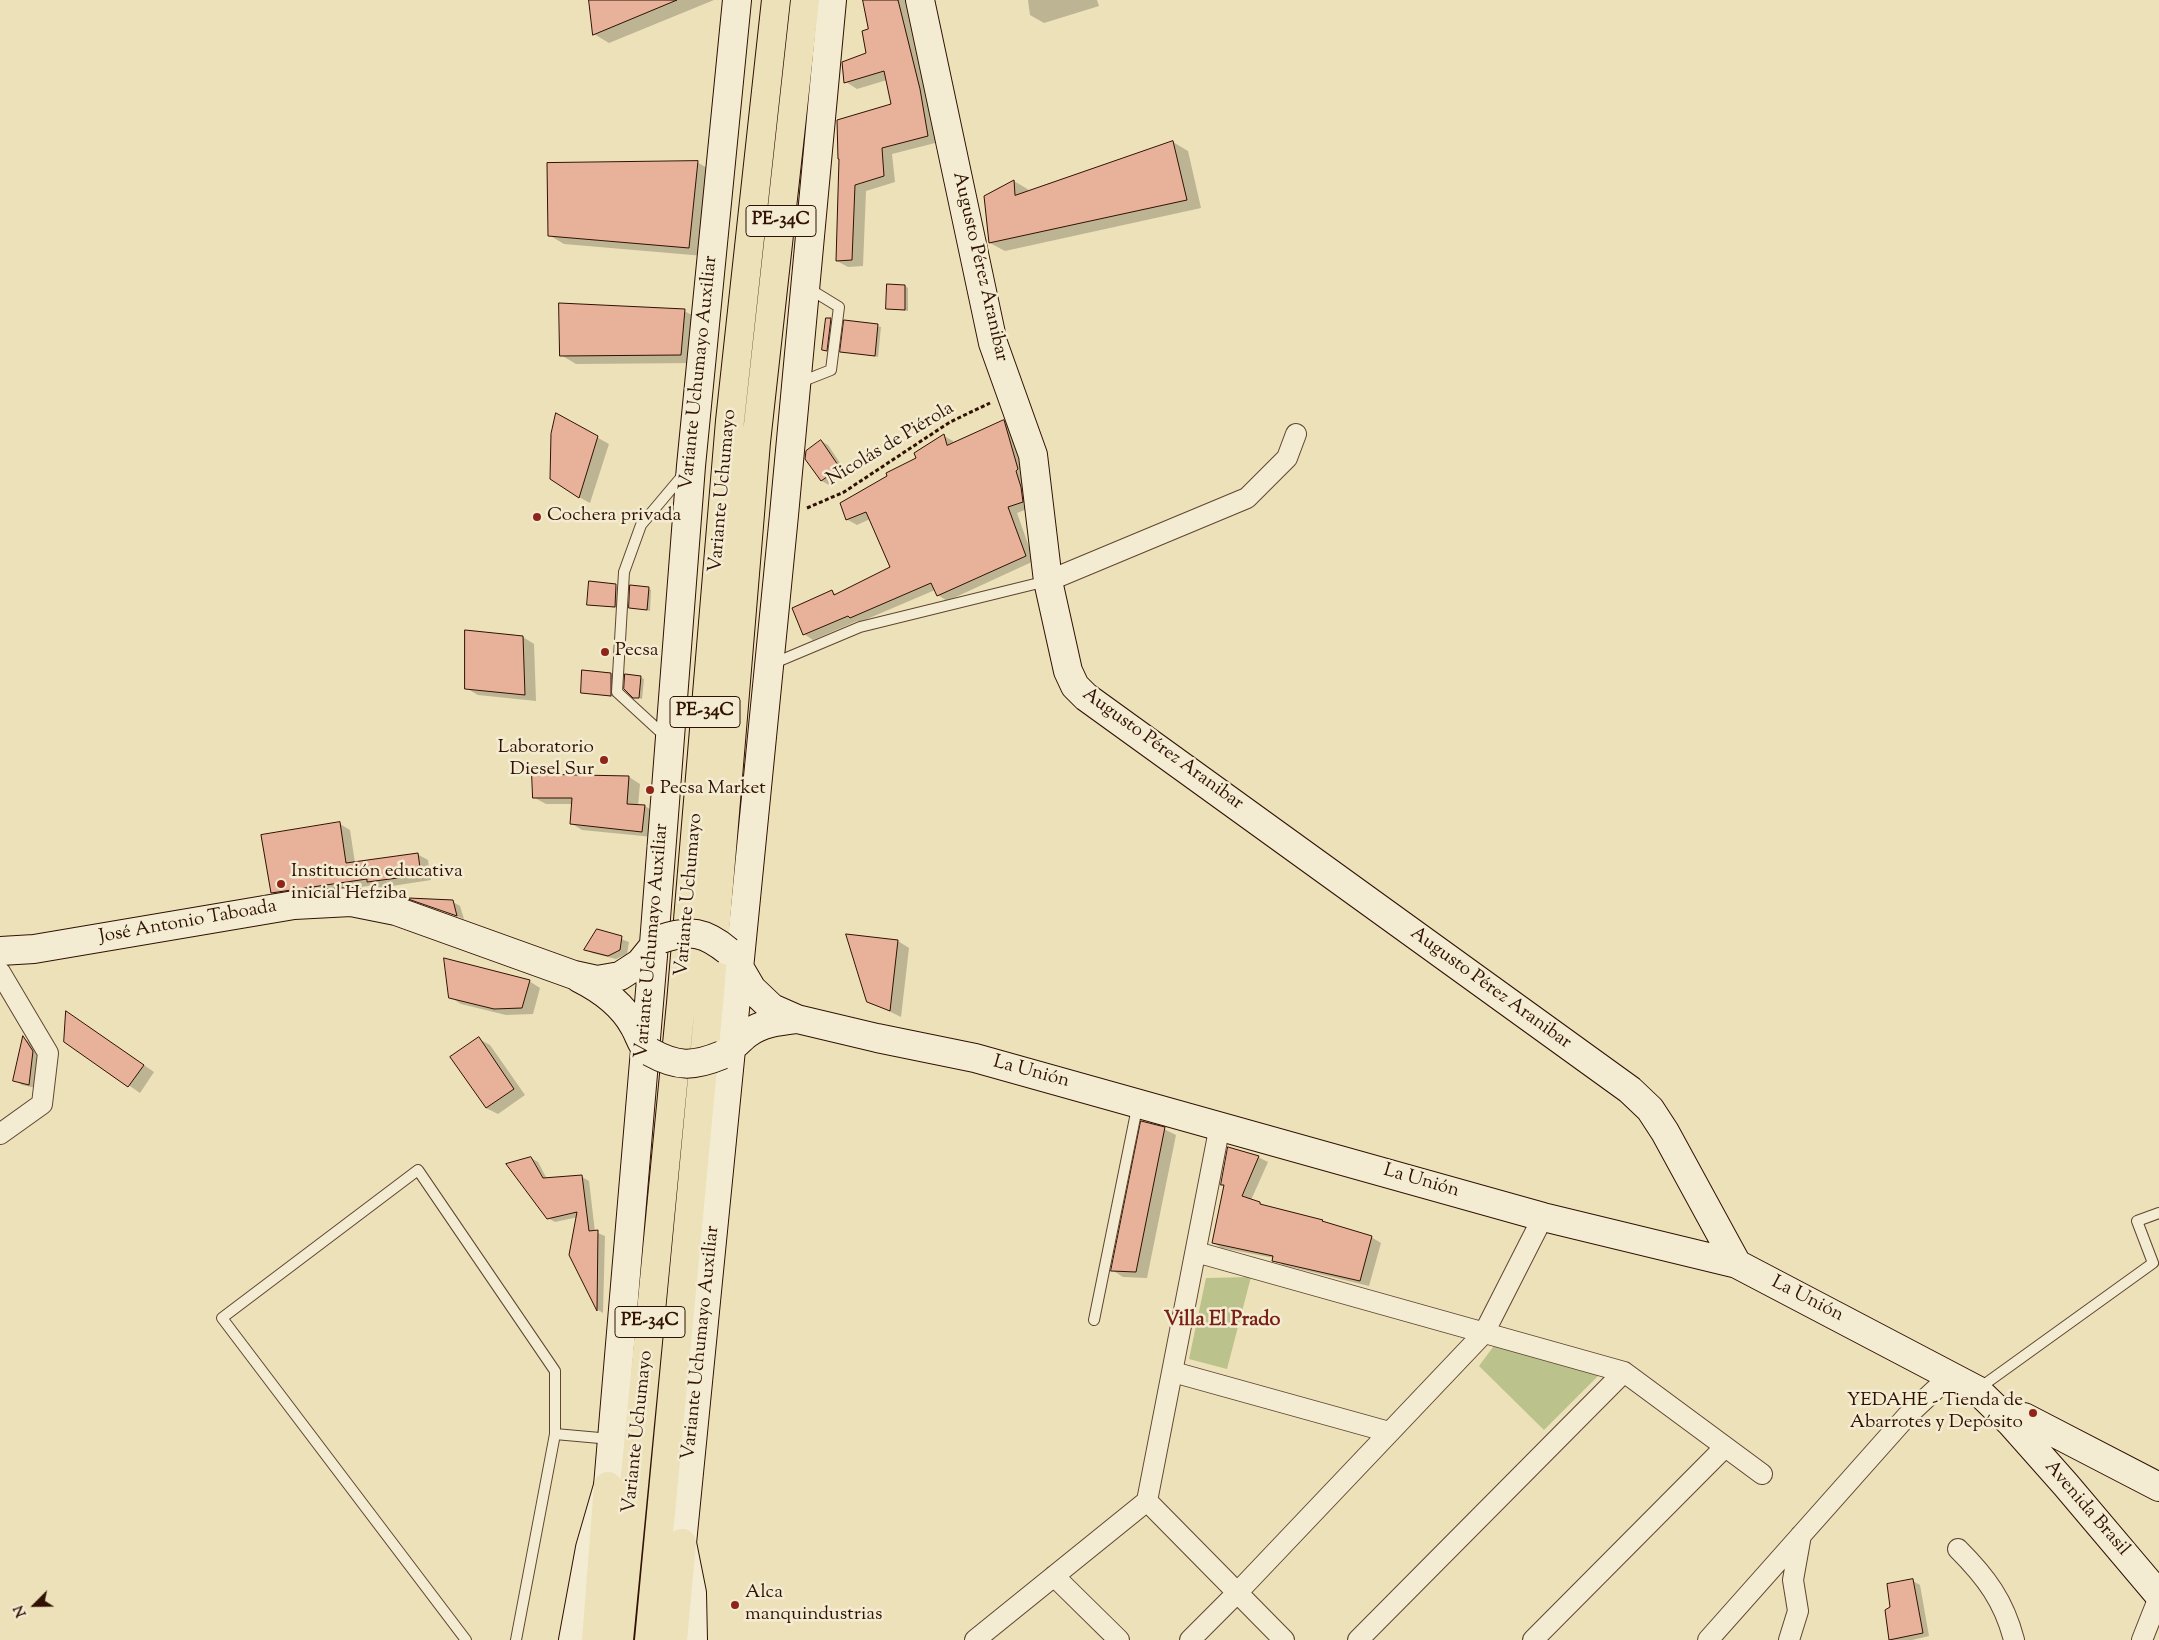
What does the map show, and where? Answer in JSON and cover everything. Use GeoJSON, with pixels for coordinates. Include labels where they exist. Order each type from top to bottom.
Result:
{"type":"FeatureCollection","features":[{"type":"Feature","properties":{"kind":"highway","name":"Variante Uchumayo"},"geometry":{"type":"LineString","coordinates":[[619,1640],[680,1013],[730,422],[776,0]]}},
{"type":"Feature","properties":{"kind":"highway","name":"Variante Uchumayo"},"geometry":{"type":"LineString","coordinates":[[649,1640],[709,1004],[756,442],[805,0]]}},
{"type":"Feature","properties":{"kind":"highway"},"geometry":{"type":"LineString","coordinates":[[596,1640],[608,1486]]}},
{"type":"Feature","properties":{"kind":"highway"},"geometry":{"type":"LineString","coordinates":[[673,1640],[682,1543]]}},
{"type":"Feature","properties":{"kind":"main road","name":"Variante Uchumayo Auxiliar"},"geometry":{"type":"LineString","coordinates":[[573,1640],[590,1548],[608,1486],[657,942],[669,740],[690,466],[737,0]]}},
{"type":"Feature","properties":{"kind":"main road","name":"Variante Uchumayo Auxiliar"},"geometry":{"type":"LineString","coordinates":[[693,1640],[692,1593],[682,1543],[734,958],[784,515],[832,0]]}},
{"type":"Feature","properties":{"kind":"main road","name":"Augusto Pérez Aranibar"},"geometry":{"type":"LineString","coordinates":[[920,0],[992,343],[1033,455],[1048,581],[1068,671],[1075,686],[1086,697],[1630,1090],[1650,1109],[1665,1132],[1737,1264]]}},
{"type":"Feature","properties":{"kind":"main road","name":"José Antonio Taboada"},"geometry":{"type":"LineString","coordinates":[[0,951],[34,949],[294,905],[351,902],[396,911],[574,975],[597,980],[620,976],[640,963],[657,942]]}},
{"type":"Feature","properties":{"kind":"main road"},"geometry":{"type":"LineString","coordinates":[[657,942],[678,933],[697,933],[714,939],[734,958]]}},
{"type":"Feature","properties":{"kind":"main road","name":"La Unión"},"geometry":{"type":"LineString","coordinates":[[734,958],[752,989],[759,996],[772,1008],[797,1019],[877,1038],[976,1058],[1543,1216],[1737,1264],[1952,1375],[1977,1390],[2011,1423]]}},
{"type":"Feature","properties":{"kind":"main road","name":"José Antonio Taboada"},"geometry":{"type":"LineString","coordinates":[[574,975],[597,987],[617,1004],[634,1025],[647,1050]]}},
{"type":"Feature","properties":{"kind":"main road","name":"La Unión"},"geometry":{"type":"LineString","coordinates":[[726,1053],[748,1033],[772,1022],[797,1019]]}},
{"type":"Feature","properties":{"kind":"main road"},"geometry":{"type":"LineString","coordinates":[[647,1050],[667,1061],[686,1065],[704,1062],[726,1053]]}},
{"type":"Feature","properties":{"kind":"main road"},"geometry":{"type":"LineString","coordinates":[[2011,1423],[2024,1416],[2159,1487]]}},
{"type":"Feature","properties":{"kind":"main road","name":"Avenida Brasil"},"geometry":{"type":"LineString","coordinates":[[2011,1423],[2159,1596]]}},
{"type":"Feature","properties":{"kind":"street"},"geometry":{"type":"LineString","coordinates":[[1048,581],[1248,498],[1287,458],[1296,434]]}},
{"type":"Feature","properties":{"kind":"street"},"geometry":{"type":"LineString","coordinates":[[0,972],[48,1054],[42,1104],[0,1134]]}},
{"type":"Feature","properties":{"kind":"street"},"geometry":{"type":"LineString","coordinates":[[975,1640],[1147,1501],[1220,1125]]}},
{"type":"Feature","properties":{"kind":"street"},"geometry":{"type":"LineString","coordinates":[[1190,1640],[1484,1333],[1543,1216]]}},
{"type":"Feature","properties":{"kind":"street"},"geometry":{"type":"LineString","coordinates":[[1196,1252],[1624,1372],[1762,1474]]}},
{"type":"Feature","properties":{"kind":"street"},"geometry":{"type":"LineString","coordinates":[[1173,1372],[1389,1432]]}},
{"type":"Feature","properties":{"kind":"street"},"geometry":{"type":"LineString","coordinates":[[1358,1640],[1624,1372]]}},
{"type":"Feature","properties":{"kind":"street"},"geometry":{"type":"LineString","coordinates":[[1708,1640],[1907,1416],[1952,1375]]}},
{"type":"Feature","properties":{"kind":"street"},"geometry":{"type":"LineString","coordinates":[[1533,1640],[1725,1447]]}},
{"type":"Feature","properties":{"kind":"street"},"geometry":{"type":"LineString","coordinates":[[1147,1501],[1284,1640]]}},
{"type":"Feature","properties":{"kind":"street"},"geometry":{"type":"LineString","coordinates":[[1790,1639],[1798,1611],[1793,1580],[1801,1535]]}},
{"type":"Feature","properties":{"kind":"street"},"geometry":{"type":"LineString","coordinates":[[1958,1549],[1982,1574],[2008,1618],[2014,1640]]}},
{"type":"Feature","properties":{"kind":"street"},"geometry":{"type":"LineString","coordinates":[[1054,1576],[1119,1640]]}},
{"type":"Feature","properties":{"kind":"street"},"geometry":{"type":"LineString","coordinates":[[2142,1640],[2159,1596]]}},
{"type":"Feature","properties":{"kind":"lane"},"geometry":{"type":"LineString","coordinates":[[795,385],[831,370],[839,307],[804,285]]}},
{"type":"Feature","properties":{"kind":"lane"},"geometry":{"type":"LineString","coordinates":[[669,740],[617,692],[624,572],[641,525],[690,466]]}},
{"type":"Feature","properties":{"kind":"lane"},"geometry":{"type":"LineString","coordinates":[[768,666],[860,627],[1048,581]]}},
{"type":"Feature","properties":{"kind":"lane"},"geometry":{"type":"LineString","coordinates":[[1094,1320],[1138,1102]]}},
{"type":"Feature","properties":{"kind":"lane"},"geometry":{"type":"LineString","coordinates":[[466,1640],[222,1318],[418,1170],[555,1371],[555,1434],[516,1640]]}},
{"type":"Feature","properties":{"kind":"lane"},"geometry":{"type":"LineString","coordinates":[[1977,1390],[2153,1263],[2136,1221],[2159,1213]]}},
{"type":"Feature","properties":{"kind":"lane"},"geometry":{"type":"LineString","coordinates":[[555,1434],[612,1440]]}},
{"type":"Feature","properties":{"kind":"path","name":"Nicolás de Piérola"},"geometry":{"type":"LineString","coordinates":[[784,515],[798,513],[844,492],[950,422],[1011,394]]}},
{"type":"Feature","properties":{"kind":"green space"},"geometry":{"type":"Polygon","coordinates":[[[1251,1277],[1227,1369],[1189,1359],[1206,1278],[1251,1277]]]}},
{"type":"Feature","properties":{"kind":"green space"},"geometry":{"type":"Polygon","coordinates":[[[1496,1343],[1601,1373],[1544,1430],[1479,1366],[1496,1343]]]}},
{"type":"Feature","properties":{"kind":"building"},"geometry":{"type":"Polygon","coordinates":[[[589,0],[677,0],[593,35],[589,0]]]}},
{"type":"Feature","properties":{"kind":"building"},"geometry":{"type":"Polygon","coordinates":[[[863,0],[898,0],[920,89],[928,136],[882,148],[884,176],[855,185],[852,260],[836,261],[839,159],[837,120],[891,104],[884,71],[844,83],[842,62],[866,53],[862,31],[868,29],[863,0]]]}},
{"type":"Feature","properties":{"kind":"building"},"geometry":{"type":"Polygon","coordinates":[[[1173,141],[1187,200],[989,243],[984,196],[1014,180],[1015,195],[1173,141]]]}},
{"type":"Feature","properties":{"kind":"building"},"geometry":{"type":"Polygon","coordinates":[[[698,161],[689,248],[548,236],[547,163],[698,161]]]}},
{"type":"Feature","properties":{"kind":"building"},"geometry":{"type":"Polygon","coordinates":[[[887,284],[905,285],[905,310],[886,309],[887,284]]]}},
{"type":"Feature","properties":{"kind":"building"},"geometry":{"type":"Polygon","coordinates":[[[559,303],[685,309],[681,355],[560,356],[559,303]]]}},
{"type":"Feature","properties":{"kind":"building"},"geometry":{"type":"Polygon","coordinates":[[[826,318],[831,318],[827,351],[822,350],[826,318]]]}},
{"type":"Feature","properties":{"kind":"building"},"geometry":{"type":"Polygon","coordinates":[[[844,320],[878,324],[875,356],[840,352],[844,320]]]}},
{"type":"Feature","properties":{"kind":"building"},"geometry":{"type":"Polygon","coordinates":[[[556,413],[598,436],[579,498],[550,479],[551,434],[556,413]]]}},
{"type":"Feature","properties":{"kind":"building"},"geometry":{"type":"Polygon","coordinates":[[[1004,420],[1018,469],[1016,471],[1023,502],[1008,507],[1026,556],[937,596],[931,583],[850,618],[848,616],[803,635],[792,608],[832,590],[834,595],[890,567],[866,512],[846,520],[840,503],[887,476],[886,473],[916,458],[914,453],[944,434],[947,445],[1004,420]]]}},
{"type":"Feature","properties":{"kind":"building"},"geometry":{"type":"Polygon","coordinates":[[[821,440],[840,468],[821,481],[805,459],[806,451],[821,440]]]}},
{"type":"Feature","properties":{"kind":"building"},"geometry":{"type":"Polygon","coordinates":[[[589,581],[616,584],[615,607],[587,605],[589,581]]]}},
{"type":"Feature","properties":{"kind":"building"},"geometry":{"type":"Polygon","coordinates":[[[630,585],[649,587],[647,610],[629,608],[630,585]]]}},
{"type":"Feature","properties":{"kind":"building"},"geometry":{"type":"Polygon","coordinates":[[[465,630],[523,636],[525,695],[465,689],[465,630]]]}},
{"type":"Feature","properties":{"kind":"building"},"geometry":{"type":"Polygon","coordinates":[[[582,670],[611,673],[611,696],[581,693],[582,670]]]}},
{"type":"Feature","properties":{"kind":"building"},"geometry":{"type":"Polygon","coordinates":[[[625,674],[641,676],[639,698],[633,698],[624,689],[625,674]]]}},
{"type":"Feature","properties":{"kind":"building"},"geometry":{"type":"Polygon","coordinates":[[[532,774],[629,776],[627,804],[645,805],[642,832],[570,824],[572,798],[533,798],[532,774]]]}},
{"type":"Feature","properties":{"kind":"building"},"geometry":{"type":"Polygon","coordinates":[[[340,822],[346,863],[418,853],[421,875],[367,882],[367,879],[271,893],[261,835],[340,822]]]}},
{"type":"Feature","properties":{"kind":"building"},"geometry":{"type":"Polygon","coordinates":[[[408,899],[453,900],[457,916],[408,899]]]}},
{"type":"Feature","properties":{"kind":"building"},"geometry":{"type":"Polygon","coordinates":[[[597,929],[622,936],[620,950],[608,956],[584,950],[597,929]]]}},
{"type":"Feature","properties":{"kind":"building"},"geometry":{"type":"Polygon","coordinates":[[[846,934],[898,940],[890,1011],[867,1002],[846,934]]]}},
{"type":"Feature","properties":{"kind":"building"},"geometry":{"type":"Polygon","coordinates":[[[444,958],[530,980],[522,1008],[494,1009],[449,998],[444,958]]]}},
{"type":"Feature","properties":{"kind":"building"},"geometry":{"type":"Polygon","coordinates":[[[66,1011],[144,1065],[128,1087],[64,1042],[66,1011]]]}},
{"type":"Feature","properties":{"kind":"building"},"geometry":{"type":"Polygon","coordinates":[[[23,1036],[33,1051],[29,1085],[13,1081],[23,1036]]]}},
{"type":"Feature","properties":{"kind":"building"},"geometry":{"type":"Polygon","coordinates":[[[479,1037],[514,1089],[486,1108],[450,1057],[479,1037]]]}},
{"type":"Feature","properties":{"kind":"building"},"geometry":{"type":"Polygon","coordinates":[[[1141,1121],[1165,1127],[1136,1272],[1111,1271],[1141,1121]]]}},
{"type":"Feature","properties":{"kind":"building"},"geometry":{"type":"Polygon","coordinates":[[[1228,1147],[1259,1156],[1242,1196],[1260,1202],[1260,1204],[1323,1220],[1372,1236],[1360,1281],[1272,1261],[1273,1256],[1212,1243],[1224,1185],[1221,1185],[1228,1147]]]}},
{"type":"Feature","properties":{"kind":"building"},"geometry":{"type":"Polygon","coordinates":[[[531,1157],[543,1178],[582,1175],[589,1231],[598,1230],[597,1311],[569,1255],[577,1212],[547,1219],[506,1164],[531,1157]]]}},
{"type":"Feature","properties":{"kind":"building"},"geometry":{"type":"Polygon","coordinates":[[[1913,1579],[1923,1633],[1889,1640],[1885,1610],[1890,1607],[1887,1584],[1913,1579]]]}},
{"type":"Feature","properties":{"kind":"place","name":"Cochera privada"},"geometry":{"type":"Point","coordinates":[537,517]}},
{"type":"Feature","properties":{"kind":"place","name":"Pecsa"},"geometry":{"type":"Point","coordinates":[605,652]}},
{"type":"Feature","properties":{"kind":"place","name":"Laboratorio Diesel Sur"},"geometry":{"type":"Point","coordinates":[604,760]}},
{"type":"Feature","properties":{"kind":"place","name":"Pecsa Market"},"geometry":{"type":"Point","coordinates":[650,790]}},
{"type":"Feature","properties":{"kind":"place","name":"Institución educativa inicial Hefziba"},"geometry":{"type":"Point","coordinates":[281,884]}},
{"type":"Feature","properties":{"kind":"place","name":"YEDAHE - Tienda de Abarrotes y Depósito"},"geometry":{"type":"Point","coordinates":[2033,1413]}},
{"type":"Feature","properties":{"kind":"place","name":"Alca manquindustrias"},"geometry":{"type":"Point","coordinates":[735,1605]}},
{"type":"Feature","properties":{"kind":"district","name":"Villa El Prado"},"geometry":{"type":"Point","coordinates":[1222,1322]}}]}
